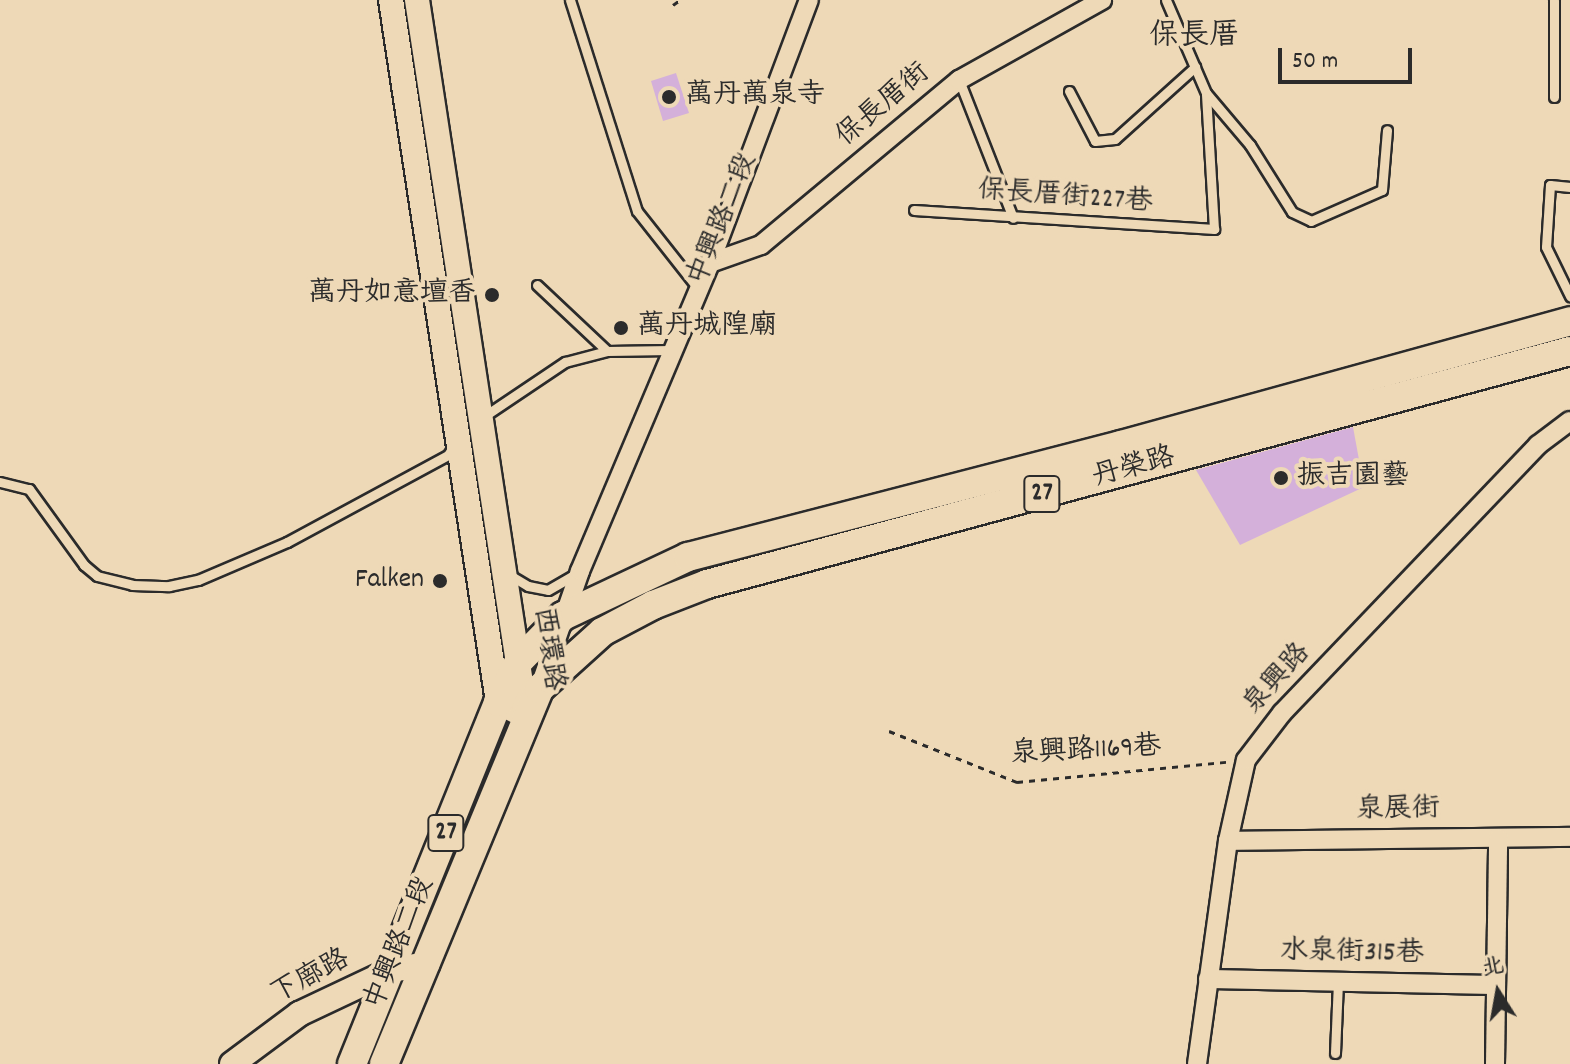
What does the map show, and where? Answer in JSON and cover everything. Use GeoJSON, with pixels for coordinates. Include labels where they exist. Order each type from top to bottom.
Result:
{"type":"FeatureCollection","features":[{"type":"Feature","properties":{"kind":"main road","name":"丹榮路"},"geometry":{"type":"LineString","coordinates":[[539,689],[602,632],[653,605],[707,584],[1570,321]]}},
{"type":"Feature","properties":{"kind":"main road","name":"丹榮路"},"geometry":{"type":"LineString","coordinates":[[563,616],[688,557],[1570,351]]}},
{"type":"Feature","properties":{"kind":"main road","name":"中興路二段"},"geometry":{"type":"LineString","coordinates":[[352,1064],[498,702],[519,661],[563,616]]}},
{"type":"Feature","properties":{"kind":"main road","name":"中興路二段"},"geometry":{"type":"LineString","coordinates":[[384,1064],[539,689]]}},
{"type":"Feature","properties":{"kind":"street","name":"西環路"},"geometry":{"type":"LineString","coordinates":[[391,0],[498,702],[526,716]]}},
{"type":"Feature","properties":{"kind":"street","name":"西環路"},"geometry":{"type":"LineString","coordinates":[[417,0],[526,716]]}},
{"type":"Feature","properties":{"kind":"street","name":"中興路二段"},"geometry":{"type":"LineString","coordinates":[[539,689],[580,571],[697,287],[710,263],[809,0]]}},
{"type":"Feature","properties":{"kind":"street","name":"保長厝街"},"geometry":{"type":"LineString","coordinates":[[710,263],[761,245],[959,80],[1102,0]]}},
{"type":"Feature","properties":{"kind":"street","name":"泉興路"},"geometry":{"type":"LineString","coordinates":[[1197,1064],[1228,841],[1246,760],[1282,713],[1538,445],[1570,421]]}},
{"type":"Feature","properties":{"kind":"street","name":"泉展街"},"geometry":{"type":"LineString","coordinates":[[1228,841],[1570,837]]}},
{"type":"Feature","properties":{"kind":"street"},"geometry":{"type":"LineString","coordinates":[[1495,1064],[1498,838]]}},
{"type":"Feature","properties":{"kind":"street","name":"下廍路"},"geometry":{"type":"LineString","coordinates":[[232,1064],[299,1014],[392,970],[427,964]]}},
{"type":"Feature","properties":{"kind":"street","name":"水泉街315巷"},"geometry":{"type":"LineString","coordinates":[[1208,979],[1495,985]]}},
{"type":"Feature","properties":{"kind":"lane"},"geometry":{"type":"LineString","coordinates":[[570,0],[637,211],[697,287]]}},
{"type":"Feature","properties":{"kind":"lane"},"geometry":{"type":"LineString","coordinates":[[1166,0],[1206,93],[1250,145],[1292,212],[1311,221],[1382,190],[1387,130]]}},
{"type":"Feature","properties":{"kind":"lane"},"geometry":{"type":"LineString","coordinates":[[1554,0],[1554,97]]}},
{"type":"Feature","properties":{"kind":"lane"},"geometry":{"type":"LineString","coordinates":[[1069,91],[1095,141],[1115,139],[1195,67]]}},
{"type":"Feature","properties":{"kind":"lane"},"geometry":{"type":"LineString","coordinates":[[959,80],[1013,218]]}},
{"type":"Feature","properties":{"kind":"lane","name":"保長厝街227巷"},"geometry":{"type":"LineString","coordinates":[[914,210],[1214,229],[1206,93]]}},
{"type":"Feature","properties":{"kind":"lane"},"geometry":{"type":"LineString","coordinates":[[1570,187],[1550,185],[1546,247],[1570,296]]}},
{"type":"Feature","properties":{"kind":"lane"},"geometry":{"type":"LineString","coordinates":[[537,285],[607,351]]}},
{"type":"Feature","properties":{"kind":"lane"},"geometry":{"type":"LineString","coordinates":[[0,482],[29,489],[84,565],[97,576],[132,585],[169,586],[198,580],[287,542],[448,455],[459,439],[480,419],[565,362],[607,351],[671,350]]}},
{"type":"Feature","properties":{"kind":"lane"},"geometry":{"type":"LineString","coordinates":[[506,572],[528,586],[548,590],[580,571]]}},
{"type":"Feature","properties":{"kind":"lane"},"geometry":{"type":"LineString","coordinates":[[1335,1053],[1338,982]]}},
{"type":"Feature","properties":{"kind":"path"},"geometry":{"type":"LineString","coordinates":[[673,5],[680,0]]}},
{"type":"Feature","properties":{"kind":"path","name":"泉興路1169巷"},"geometry":{"type":"LineString","coordinates":[[889,731],[1017,782],[1246,760]]}},
{"type":"Feature","properties":{"kind":"building","name":"萬丹萬泉寺"},"geometry":{"type":"Polygon","coordinates":[[[676,73],[689,113],[663,121],[651,81],[676,73]]]}},
{"type":"Feature","properties":{"kind":"building","name":"振吉園藝"},"geometry":{"type":"Polygon","coordinates":[[[1353,427],[1364,487],[1240,545],[1196,470],[1353,427]]]}},
{"type":"Feature","properties":{"kind":"place","name":"萬丹萬泉寺"},"geometry":{"type":"Point","coordinates":[669,97]}},
{"type":"Feature","properties":{"kind":"place","name":"萬丹如意壇香"},"geometry":{"type":"Point","coordinates":[492,295]}},
{"type":"Feature","properties":{"kind":"place","name":"萬丹城隍廟"},"geometry":{"type":"Point","coordinates":[621,328]}},
{"type":"Feature","properties":{"kind":"place","name":"振吉園藝"},"geometry":{"type":"Point","coordinates":[1281,478]}},
{"type":"Feature","properties":{"kind":"place","name":"Falken"},"geometry":{"type":"Point","coordinates":[440,581]}},
{"type":"Feature","properties":{"kind":"district","name":"保長厝"},"geometry":{"type":"Point","coordinates":[1194,38]}}]}
